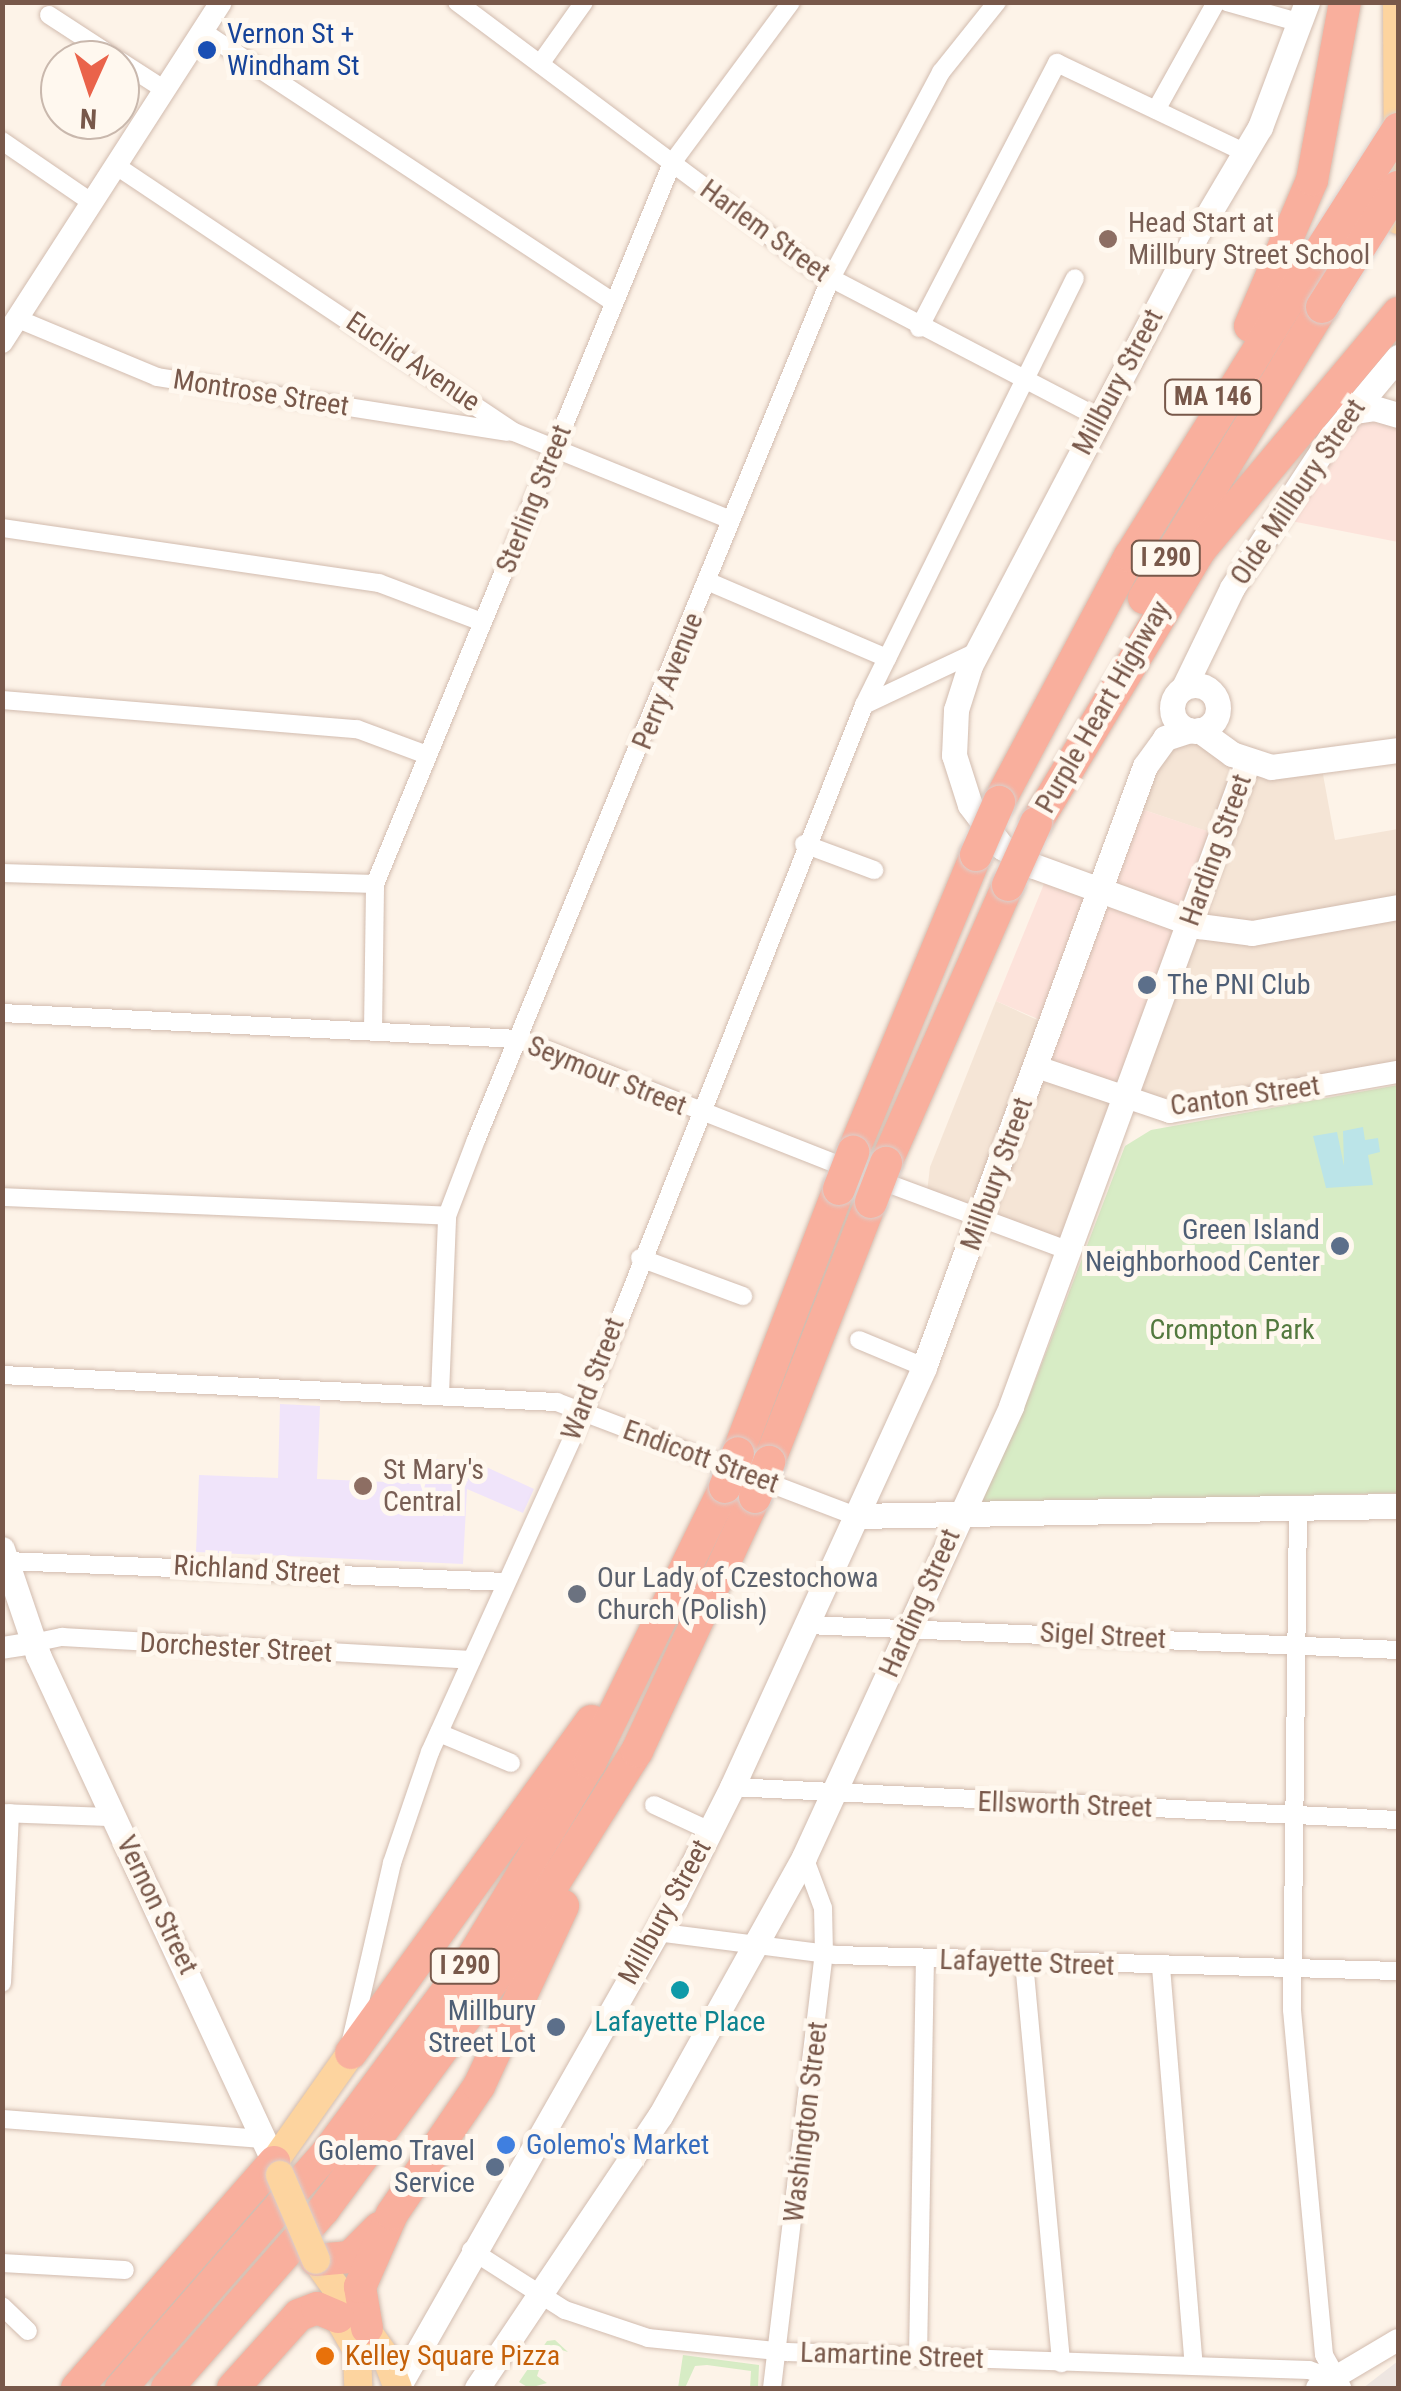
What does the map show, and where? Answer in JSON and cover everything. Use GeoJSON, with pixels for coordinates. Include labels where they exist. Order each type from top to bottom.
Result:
{"type":"FeatureCollection","features":[{"type":"Feature","properties":{"kind":"highway"},"geometry":{"type":"LineString","coordinates":[[1306,243],[1312,180],[1345,2]]}},
{"type":"Feature","properties":{"kind":"highway","name":"I 290"},"geometry":{"type":"LineString","coordinates":[[168,2388],[409,2100],[550,1894],[637,1751],[753,1458],[853,1152],[999,802],[1130,556],[1306,243],[1398,128]]}},
{"type":"Feature","properties":{"kind":"highway","name":"I 290"},"geometry":{"type":"LineString","coordinates":[[753,1458],[871,1202],[1036,823],[1136,612],[1398,188]]}},
{"type":"Feature","properties":{"kind":"highway","name":"Purple Heart Highway"},"geometry":{"type":"LineString","coordinates":[[1036,823],[1161,605],[1234,505],[1339,403],[1398,313]]}},
{"type":"Feature","properties":{"kind":"highway"},"geometry":{"type":"LineString","coordinates":[[351,2053],[604,1703],[740,1492]]}},
{"type":"Feature","properties":{"kind":"highway","name":"I 290"},"geometry":{"type":"LineString","coordinates":[[121,2388],[326,2154],[472,1956],[598,1748],[740,1492]]}},
{"type":"Feature","properties":{"kind":"highway"},"geometry":{"type":"LineString","coordinates":[[316,2260],[350,2257],[392,2214],[479,2086],[637,1751]]}},
{"type":"Feature","properties":{"kind":"highway"},"geometry":{"type":"LineString","coordinates":[[77,2388],[272,2158]]}},
{"type":"Feature","properties":{"kind":"highway"},"geometry":{"type":"LineString","coordinates":[[233,2388],[299,2315],[317,2308],[353,2322],[360,2287],[392,2214]]}},
{"type":"Feature","properties":{"kind":"main road"},"geometry":{"type":"LineString","coordinates":[[1396,2],[1398,220]]}},
{"type":"Feature","properties":{"kind":"main road","name":"Millbury Street"},"geometry":{"type":"LineString","coordinates":[[398,2388],[471,2250],[656,1932],[732,1788],[924,1367],[981,1218],[1102,890],[1015,856],[970,805],[956,768],[954,727],[978,651],[1099,418],[1273,101],[1304,13]]}},
{"type":"Feature","properties":{"kind":"main road","name":"Olde Millbury Street"},"geometry":{"type":"LineString","coordinates":[[1204,696],[1210,634],[1232,588],[1339,403],[1398,357]]}},
{"type":"Feature","properties":{"kind":"main road"},"geometry":{"type":"LineString","coordinates":[[1339,403],[1398,415]]}},
{"type":"Feature","properties":{"kind":"main road"},"geometry":{"type":"LineString","coordinates":[[1204,696],[1172,712],[1194,730],[1248,761],[1302,767],[1398,750]]}},
{"type":"Feature","properties":{"kind":"main road"},"geometry":{"type":"LineString","coordinates":[[1204,696],[1194,730],[1152,751],[1102,890],[1190,922],[1238,934],[1398,907]]}},
{"type":"Feature","properties":{"kind":"main road"},"geometry":{"type":"LineString","coordinates":[[1204,696],[1248,761]]}},
{"type":"Feature","properties":{"kind":"main road","name":"Harding Street"},"geometry":{"type":"LineString","coordinates":[[477,2388],[538,2292],[602,2210],[758,1948],[804,1856],[1011,1406],[1248,761]]}},
{"type":"Feature","properties":{"kind":"main road","name":"Endicott Street"},"geometry":{"type":"LineString","coordinates":[[855,1516],[1398,1506]]}},
{"type":"Feature","properties":{"kind":"main road","name":"Vernon Street"},"geometry":{"type":"LineString","coordinates":[[5,1555],[33,1642],[316,2260],[398,2388]]}},
{"type":"Feature","properties":{"kind":"main road","name":"Ward Street"},"geometry":{"type":"LineString","coordinates":[[272,2158],[351,2053]]}},
{"type":"Feature","properties":{"kind":"main road","name":"Vernon Street"},"geometry":{"type":"LineString","coordinates":[[353,2322],[358,2388]]}},
{"type":"Feature","properties":{"kind":"street"},"geometry":{"type":"LineString","coordinates":[[3,341],[221,2]]}},
{"type":"Feature","properties":{"kind":"street","name":"Harlem Street"},"geometry":{"type":"LineString","coordinates":[[457,2],[830,280],[1099,418]]}},
{"type":"Feature","properties":{"kind":"street"},"geometry":{"type":"LineString","coordinates":[[540,64],[584,2]]}},
{"type":"Feature","properties":{"kind":"street","name":"Sterling Street"},"geometry":{"type":"LineString","coordinates":[[373,1031],[375,884],[427,755],[672,163],[791,2]]}},
{"type":"Feature","properties":{"kind":"street","name":"Perry Avenue"},"geometry":{"type":"LineString","coordinates":[[440,1394],[447,1216],[518,1038],[830,280],[941,72],[997,2]]}},
{"type":"Feature","properties":{"kind":"street"},"geometry":{"type":"LineString","coordinates":[[1156,110],[1216,2]]}},
{"type":"Feature","properties":{"kind":"street"},"geometry":{"type":"LineString","coordinates":[[1226,2],[1304,13]]}},
{"type":"Feature","properties":{"kind":"street"},"geometry":{"type":"LineString","coordinates":[[49,15],[88,40]]}},
{"type":"Feature","properties":{"kind":"street"},"geometry":{"type":"LineString","coordinates":[[202,32],[613,302]]}},
{"type":"Feature","properties":{"kind":"street"},"geometry":{"type":"LineString","coordinates":[[919,328],[1057,63],[1244,152]]}},
{"type":"Feature","properties":{"kind":"street"},"geometry":{"type":"LineString","coordinates":[[140,74],[164,90]]}},
{"type":"Feature","properties":{"kind":"street"},"geometry":{"type":"LineString","coordinates":[[2,141],[91,202]]}},
{"type":"Feature","properties":{"kind":"street","name":"Euclid Avenue"},"geometry":{"type":"LineString","coordinates":[[115,165],[514,432],[554,452],[731,520]]}},
{"type":"Feature","properties":{"kind":"street","name":"Ward Street"},"geometry":{"type":"LineString","coordinates":[[351,2053],[353,2016],[392,1864],[438,1733],[580,1410],[804,844],[864,704],[1075,278]]}},
{"type":"Feature","properties":{"kind":"street","name":"Montrose Street"},"geometry":{"type":"LineString","coordinates":[[18,319],[157,376],[514,432]]}},
{"type":"Feature","properties":{"kind":"street"},"geometry":{"type":"LineString","coordinates":[[2,528],[379,584],[482,622]]}},
{"type":"Feature","properties":{"kind":"street"},"geometry":{"type":"LineString","coordinates":[[707,581],[886,658]]}},
{"type":"Feature","properties":{"kind":"street"},"geometry":{"type":"LineString","coordinates":[[864,704],[978,651]]}},
{"type":"Feature","properties":{"kind":"street"},"geometry":{"type":"LineString","coordinates":[[2,700],[358,730],[427,755]]}},
{"type":"Feature","properties":{"kind":"street"},"geometry":{"type":"LineString","coordinates":[[804,844],[874,870]]}},
{"type":"Feature","properties":{"kind":"street"},"geometry":{"type":"LineString","coordinates":[[2,873],[375,884]]}},
{"type":"Feature","properties":{"kind":"street","name":"Seymour Street"},"geometry":{"type":"LineString","coordinates":[[2,1012],[518,1038],[699,1113],[1067,1250]]}},
{"type":"Feature","properties":{"kind":"street","name":"Canton Street"},"geometry":{"type":"LineString","coordinates":[[1037,1067],[1170,1112],[1398,1072]]}},
{"type":"Feature","properties":{"kind":"street"},"geometry":{"type":"LineString","coordinates":[[2,1197],[447,1216]]}},
{"type":"Feature","properties":{"kind":"street"},"geometry":{"type":"LineString","coordinates":[[640,1258],[743,1296]]}},
{"type":"Feature","properties":{"kind":"street"},"geometry":{"type":"LineString","coordinates":[[859,1340],[924,1367]]}},
{"type":"Feature","properties":{"kind":"street","name":"Endicott Street"},"geometry":{"type":"LineString","coordinates":[[2,1375],[543,1400],[580,1410],[855,1516]]}},
{"type":"Feature","properties":{"kind":"street"},"geometry":{"type":"LineString","coordinates":[[1298,1508],[1290,1968],[1324,2355],[1331,2385],[1398,2340]]}},
{"type":"Feature","properties":{"kind":"street","name":"Richland Street"},"geometry":{"type":"LineString","coordinates":[[5,1555],[507,1582]]}},
{"type":"Feature","properties":{"kind":"street","name":"Sigel Street"},"geometry":{"type":"LineString","coordinates":[[807,1625],[1398,1650]]}},
{"type":"Feature","properties":{"kind":"street","name":"Dorchester Street"},"geometry":{"type":"LineString","coordinates":[[2,1648],[62,1638],[471,1660]]}},
{"type":"Feature","properties":{"kind":"street"},"geometry":{"type":"LineString","coordinates":[[438,1733],[512,1763]]}},
{"type":"Feature","properties":{"kind":"street","name":"Ellsworth Street"},"geometry":{"type":"LineString","coordinates":[[732,1788],[1398,1820]]}},
{"type":"Feature","properties":{"kind":"street"},"geometry":{"type":"LineString","coordinates":[[654,1805],[710,1831]]}},
{"type":"Feature","properties":{"kind":"street"},"geometry":{"type":"LineString","coordinates":[[2,1983],[6,1813],[114,1817]]}},
{"type":"Feature","properties":{"kind":"street","name":"Washington Street"},"geometry":{"type":"LineString","coordinates":[[772,2388],[824,1954],[823,1908],[804,1856]]}},
{"type":"Feature","properties":{"kind":"street","name":"Lafayette Street"},"geometry":{"type":"LineString","coordinates":[[656,1932],[758,1948],[926,1960],[1398,1971]]}},
{"type":"Feature","properties":{"kind":"street"},"geometry":{"type":"LineString","coordinates":[[918,2357],[926,1960]]}},
{"type":"Feature","properties":{"kind":"street"},"geometry":{"type":"LineString","coordinates":[[1024,1962],[1061,2363]]}},
{"type":"Feature","properties":{"kind":"street"},"geometry":{"type":"LineString","coordinates":[[1161,1967],[1194,2366]]}},
{"type":"Feature","properties":{"kind":"street"},"geometry":{"type":"LineString","coordinates":[[2,2119],[272,2158]]}},
{"type":"Feature","properties":{"kind":"street","name":"Lamartine Street"},"geometry":{"type":"LineString","coordinates":[[471,2250],[606,2328],[776,2352],[1309,2370],[1331,2385]]}},
{"type":"Feature","properties":{"kind":"street"},"geometry":{"type":"LineString","coordinates":[[2,2262],[124,2270]]}},
{"type":"Feature","properties":{"kind":"street"},"geometry":{"type":"LineString","coordinates":[[2,2306],[28,2331]]}},
{"type":"Feature","properties":{"kind":"shaded area"},"geometry":{"type":"Polygon","coordinates":[[[1354,417],[1398,420],[1398,542],[1286,520],[1354,417]]]}},
{"type":"Feature","properties":{"kind":"shaded area"},"geometry":{"type":"Polygon","coordinates":[[[1183,737],[1249,767],[1322,769],[1335,840],[1398,829],[1398,1065],[1172,1108],[1132,1098],[1224,837],[1138,808],[1160,748],[1183,737]]]}},
{"type":"Feature","properties":{"kind":"shaded area"},"geometry":{"type":"Polygon","coordinates":[[[1138,808],[1225,837],[1132,1098],[1041,1063],[1054,1026],[996,1001],[1053,862],[1112,880],[1138,808]]]}},
{"type":"Feature","properties":{"kind":"shaded area"},"geometry":{"type":"Polygon","coordinates":[[[996,1001],[1046,1024],[1117,1102],[1065,1242],[927,1192],[930,1167],[996,1001]]]}},
{"type":"Feature","properties":{"kind":"shaded area","name":"St Mary's Central"},"geometry":{"type":"Polygon","coordinates":[[[280,1404],[320,1406],[317,1479],[434,1484],[436,1459],[471,1460],[534,1489],[523,1513],[467,1489],[463,1564],[196,1552],[199,1475],[278,1478],[280,1404]]]}},
{"type":"Feature","properties":{"kind":"shaded area"},"geometry":{"type":"Polygon","coordinates":[[[1398,2361],[1398,2388],[1363,2388],[1398,2361]]]}},
{"type":"Feature","properties":{"kind":"green space","name":"Crompton Park"},"geometry":{"type":"Polygon","coordinates":[[[1398,1085],[1398,1493],[980,1503],[1031,1392],[1125,1146],[1151,1130],[1398,1085]]]}},
{"type":"Feature","properties":{"kind":"green space"},"geometry":{"type":"Polygon","coordinates":[[[555,2340],[568,2352],[552,2347],[542,2361],[537,2376],[547,2383],[529,2388],[519,2382],[547,2341],[555,2340]]]}},
{"type":"Feature","properties":{"kind":"green space"},"geometry":{"type":"Polygon","coordinates":[[[683,2355],[759,2365],[758,2388],[750,2388],[751,2371],[707,2365],[695,2366],[685,2388],[678,2388],[683,2355]]]}},
{"type":"Feature","properties":{"kind":"water"},"geometry":{"type":"Polygon","coordinates":[[[1363,1127],[1365,1140],[1378,1138],[1380,1152],[1368,1155],[1373,1185],[1326,1188],[1313,1136],[1337,1132],[1344,1166],[1343,1131],[1363,1127]]]}},
{"type":"Feature","properties":{"kind":"place","name":"Vernon St + Windham St"},"geometry":{"type":"Point","coordinates":[207,50]}},
{"type":"Feature","properties":{"kind":"place","name":"Head Start at Millbury Street School"},"geometry":{"type":"Point","coordinates":[1108,239]}},
{"type":"Feature","properties":{"kind":"place","name":"The PNI Club"},"geometry":{"type":"Point","coordinates":[1147,985]}},
{"type":"Feature","properties":{"kind":"place","name":"Green Island Neighborhood Center"},"geometry":{"type":"Point","coordinates":[1340,1246]}},
{"type":"Feature","properties":{"kind":"place","name":"St Mary's Central"},"geometry":{"type":"Point","coordinates":[363,1486]}},
{"type":"Feature","properties":{"kind":"place","name":"Our Lady of Czestochowa Church (Polish)"},"geometry":{"type":"Point","coordinates":[577,1594]}},
{"type":"Feature","properties":{"kind":"place","name":"Lafayette Place"},"geometry":{"type":"Point","coordinates":[680,1990]}},
{"type":"Feature","properties":{"kind":"place","name":"Millbury Street Lot"},"geometry":{"type":"Point","coordinates":[556,2027]}},
{"type":"Feature","properties":{"kind":"place","name":"Golemo's Market"},"geometry":{"type":"Point","coordinates":[506,2145]}},
{"type":"Feature","properties":{"kind":"place","name":"Golemo Travel Service"},"geometry":{"type":"Point","coordinates":[495,2167]}},
{"type":"Feature","properties":{"kind":"place","name":"Kelley Square Pizza"},"geometry":{"type":"Point","coordinates":[325,2356]}}]}
